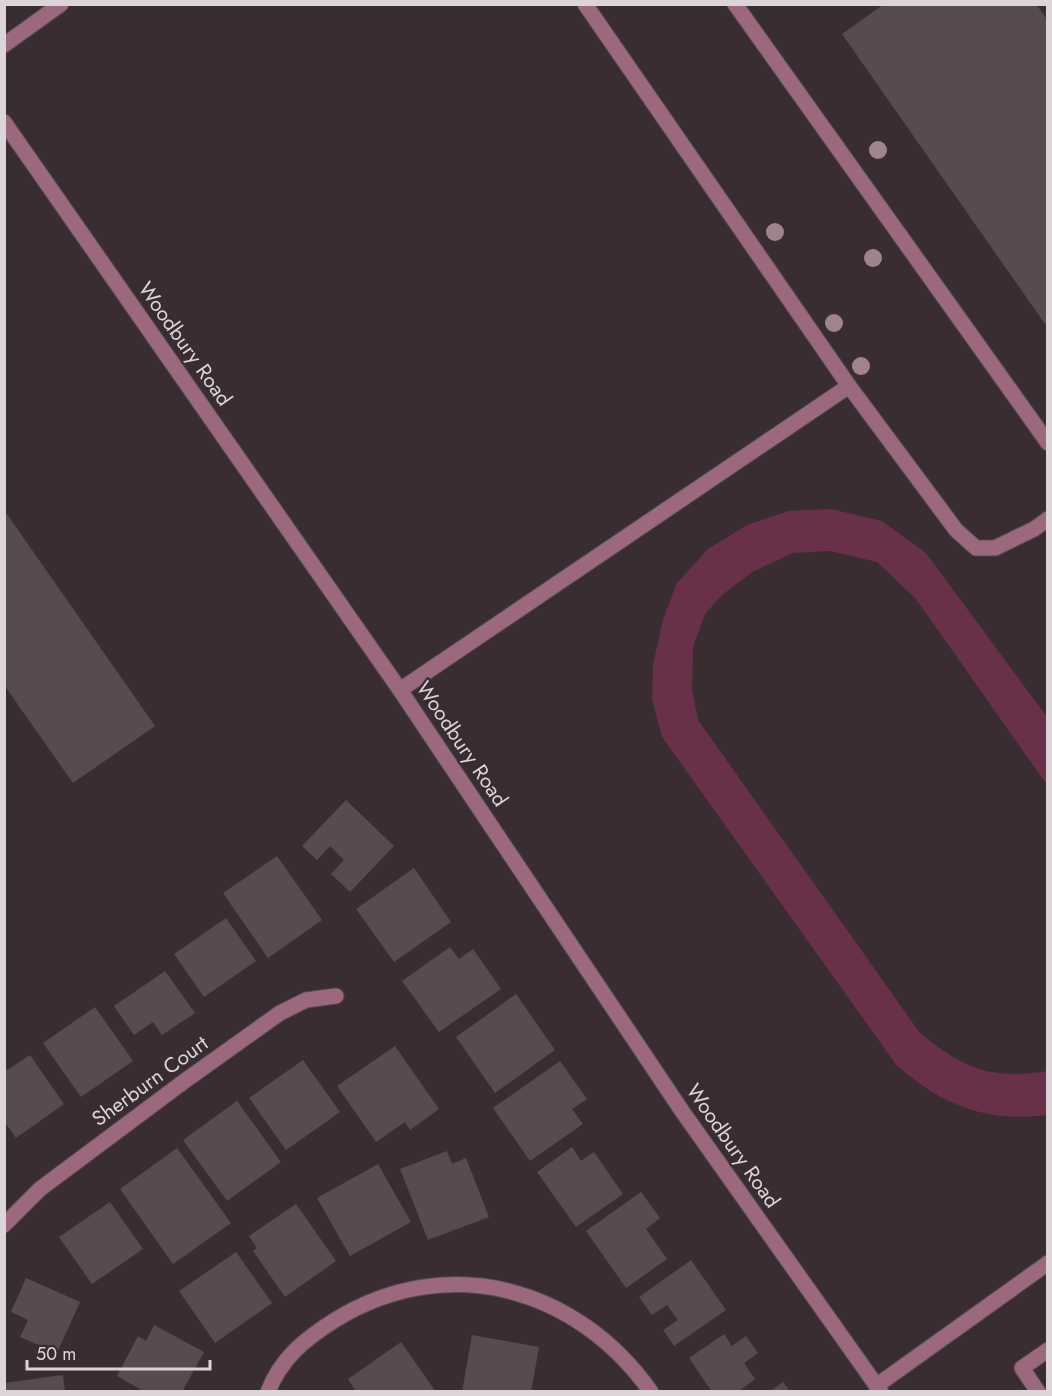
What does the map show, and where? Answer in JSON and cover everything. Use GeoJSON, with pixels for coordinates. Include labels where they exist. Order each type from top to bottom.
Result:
{"type":"FeatureCollection","features":[{"type":"Feature","properties":{"kind":"street"},"geometry":{"type":"LineString","coordinates":[[4,45],[61,4]]}},
{"type":"Feature","properties":{"kind":"street"},"geometry":{"type":"LineString","coordinates":[[585,4],[849,386],[956,530],[976,548],[995,548],[1034,529],[1047,519]]}},
{"type":"Feature","properties":{"kind":"street"},"geometry":{"type":"LineString","coordinates":[[735,4],[1047,443]]}},
{"type":"Feature","properties":{"kind":"street","name":"Woodbury Road"},"geometry":{"type":"LineString","coordinates":[[4,122],[400,690],[682,1111],[879,1389]]}},
{"type":"Feature","properties":{"kind":"street"},"geometry":{"type":"LineString","coordinates":[[400,690],[849,386]]}},
{"type":"Feature","properties":{"kind":"street","name":"Sherburn Court"},"geometry":{"type":"LineString","coordinates":[[4,1225],[40,1189],[280,1013],[306,1000],[336,996]]}},
{"type":"Feature","properties":{"kind":"street"},"geometry":{"type":"LineString","coordinates":[[879,1389],[1047,1263]]}},
{"type":"Feature","properties":{"kind":"street"},"geometry":{"type":"LineString","coordinates":[[268,1392],[274,1376],[296,1348],[346,1313],[382,1297],[427,1286],[449,1285],[476,1286],[525,1295],[567,1312],[616,1349],[651,1392]]}},
{"type":"Feature","properties":{"kind":"street"},"geometry":{"type":"LineString","coordinates":[[1038,1392],[1022,1368],[1047,1350]]}},
{"type":"Feature","properties":{"kind":"shaded area"},"geometry":{"type":"Polygon","coordinates":[[[831,509],[882,521],[926,553],[1047,717],[1047,785],[916,599],[877,562],[830,551],[793,553],[752,572],[722,595],[705,614],[693,647],[692,689],[698,720],[920,1033],[951,1055],[979,1069],[1009,1074],[1047,1071],[1047,1115],[1018,1117],[992,1115],[965,1108],[933,1093],[897,1066],[662,737],[652,699],[653,665],[663,619],[677,583],[708,549],[747,525],[788,511],[831,509]]]}},
{"type":"Feature","properties":{"kind":"building"},"geometry":{"type":"Polygon","coordinates":[[[884,4],[1036,4],[1048,21],[1048,322],[1045,324],[842,34],[884,4]]]}},
{"type":"Feature","properties":{"kind":"building"},"geometry":{"type":"Polygon","coordinates":[[[4,510],[155,726],[73,783],[4,685],[4,510]]]}},
{"type":"Feature","properties":{"kind":"building"},"geometry":{"type":"Polygon","coordinates":[[[346,800],[394,846],[350,892],[331,874],[344,860],[330,846],[317,860],[302,846],[346,800]]]}},
{"type":"Feature","properties":{"kind":"building"},"geometry":{"type":"Polygon","coordinates":[[[277,856],[322,920],[268,958],[223,893],[277,856]]]}},
{"type":"Feature","properties":{"kind":"building"},"geometry":{"type":"Polygon","coordinates":[[[414,868],[451,922],[394,962],[356,909],[414,868]]]}},
{"type":"Feature","properties":{"kind":"building"},"geometry":{"type":"Polygon","coordinates":[[[226,918],[256,961],[204,997],[174,954],[226,918]]]}},
{"type":"Feature","properties":{"kind":"building"},"geometry":{"type":"Polygon","coordinates":[[[450,947],[459,959],[473,949],[501,989],[439,1032],[402,981],[450,947]]]}},
{"type":"Feature","properties":{"kind":"building"},"geometry":{"type":"Polygon","coordinates":[[[165,971],[195,1013],[162,1035],[153,1022],[134,1035],[114,1006],[165,971]]]}},
{"type":"Feature","properties":{"kind":"building"},"geometry":{"type":"Polygon","coordinates":[[[516,994],[555,1050],[495,1093],[456,1037],[516,994]]]}},
{"type":"Feature","properties":{"kind":"building"},"geometry":{"type":"Polygon","coordinates":[[[95,1007],[133,1061],[81,1097],[43,1043],[95,1007]]]}},
{"type":"Feature","properties":{"kind":"building"},"geometry":{"type":"Polygon","coordinates":[[[395,1046],[439,1109],[410,1130],[405,1122],[376,1142],[337,1086],[395,1046]]]}},
{"type":"Feature","properties":{"kind":"building"},"geometry":{"type":"Polygon","coordinates":[[[30,1055],[64,1104],[16,1138],[4,1121],[4,1072],[30,1055]]]}},
{"type":"Feature","properties":{"kind":"building"},"geometry":{"type":"Polygon","coordinates":[[[303,1060],[340,1112],[286,1150],[249,1098],[303,1060]]]}},
{"type":"Feature","properties":{"kind":"building"},"geometry":{"type":"Polygon","coordinates":[[[560,1061],[587,1099],[572,1109],[583,1124],[530,1161],[493,1108],[560,1061]]]}},
{"type":"Feature","properties":{"kind":"building"},"geometry":{"type":"Polygon","coordinates":[[[237,1101],[281,1162],[227,1201],[183,1140],[237,1101]]]}},
{"type":"Feature","properties":{"kind":"building"},"geometry":{"type":"Polygon","coordinates":[[[572,1147],[581,1161],[594,1152],[623,1194],[576,1227],[537,1172],[572,1147]]]}},
{"type":"Feature","properties":{"kind":"building"},"geometry":{"type":"Polygon","coordinates":[[[177,1148],[231,1223],[173,1264],[120,1189],[177,1148]]]}},
{"type":"Feature","properties":{"kind":"building"},"geometry":{"type":"Polygon","coordinates":[[[447,1151],[452,1164],[466,1158],[489,1217],[428,1240],[400,1169],[447,1151]]]}},
{"type":"Feature","properties":{"kind":"building"},"geometry":{"type":"Polygon","coordinates":[[[378,1164],[411,1222],[350,1256],[317,1198],[378,1164]]]}},
{"type":"Feature","properties":{"kind":"building"},"geometry":{"type":"Polygon","coordinates":[[[641,1192],[660,1218],[646,1229],[667,1259],[626,1288],[586,1231],[641,1192]]]}},
{"type":"Feature","properties":{"kind":"building"},"geometry":{"type":"Polygon","coordinates":[[[110,1202],[143,1249],[92,1284],[59,1237],[110,1202]]]}},
{"type":"Feature","properties":{"kind":"building"},"geometry":{"type":"Polygon","coordinates":[[[296,1204],[336,1261],[285,1297],[253,1251],[257,1248],[249,1236],[296,1204]]]}},
{"type":"Feature","properties":{"kind":"building"},"geometry":{"type":"Polygon","coordinates":[[[236,1252],[272,1303],[215,1343],[179,1291],[236,1252]]]}},
{"type":"Feature","properties":{"kind":"building"},"geometry":{"type":"Polygon","coordinates":[[[691,1260],[726,1310],[674,1346],[663,1330],[678,1320],[667,1305],[652,1315],[639,1297],[691,1260]]]}},
{"type":"Feature","properties":{"kind":"building"},"geometry":{"type":"Polygon","coordinates":[[[26,1278],[80,1302],[57,1353],[20,1337],[28,1320],[11,1312],[26,1278]]]}},
{"type":"Feature","properties":{"kind":"building"},"geometry":{"type":"Polygon","coordinates":[[[154,1325],[204,1352],[182,1392],[145,1392],[117,1376],[138,1336],[146,1341],[154,1325]]]}},
{"type":"Feature","properties":{"kind":"building"},"geometry":{"type":"Polygon","coordinates":[[[724,1334],[732,1346],[746,1336],[758,1353],[744,1363],[755,1379],[738,1392],[712,1392],[689,1358],[724,1334]]]}},
{"type":"Feature","properties":{"kind":"building"},"geometry":{"type":"Polygon","coordinates":[[[472,1335],[539,1347],[531,1392],[462,1392],[472,1335]]]}},
{"type":"Feature","properties":{"kind":"building"},"geometry":{"type":"Polygon","coordinates":[[[401,1342],[436,1392],[356,1392],[348,1379],[401,1342]]]}},
{"type":"Feature","properties":{"kind":"building"},"geometry":{"type":"Polygon","coordinates":[[[63,1375],[65,1392],[4,1392],[4,1383],[63,1375]]]}},
{"type":"Feature","properties":{"kind":"building"},"geometry":{"type":"Polygon","coordinates":[[[783,1382],[790,1392],[769,1392],[783,1382]]]}}]}
